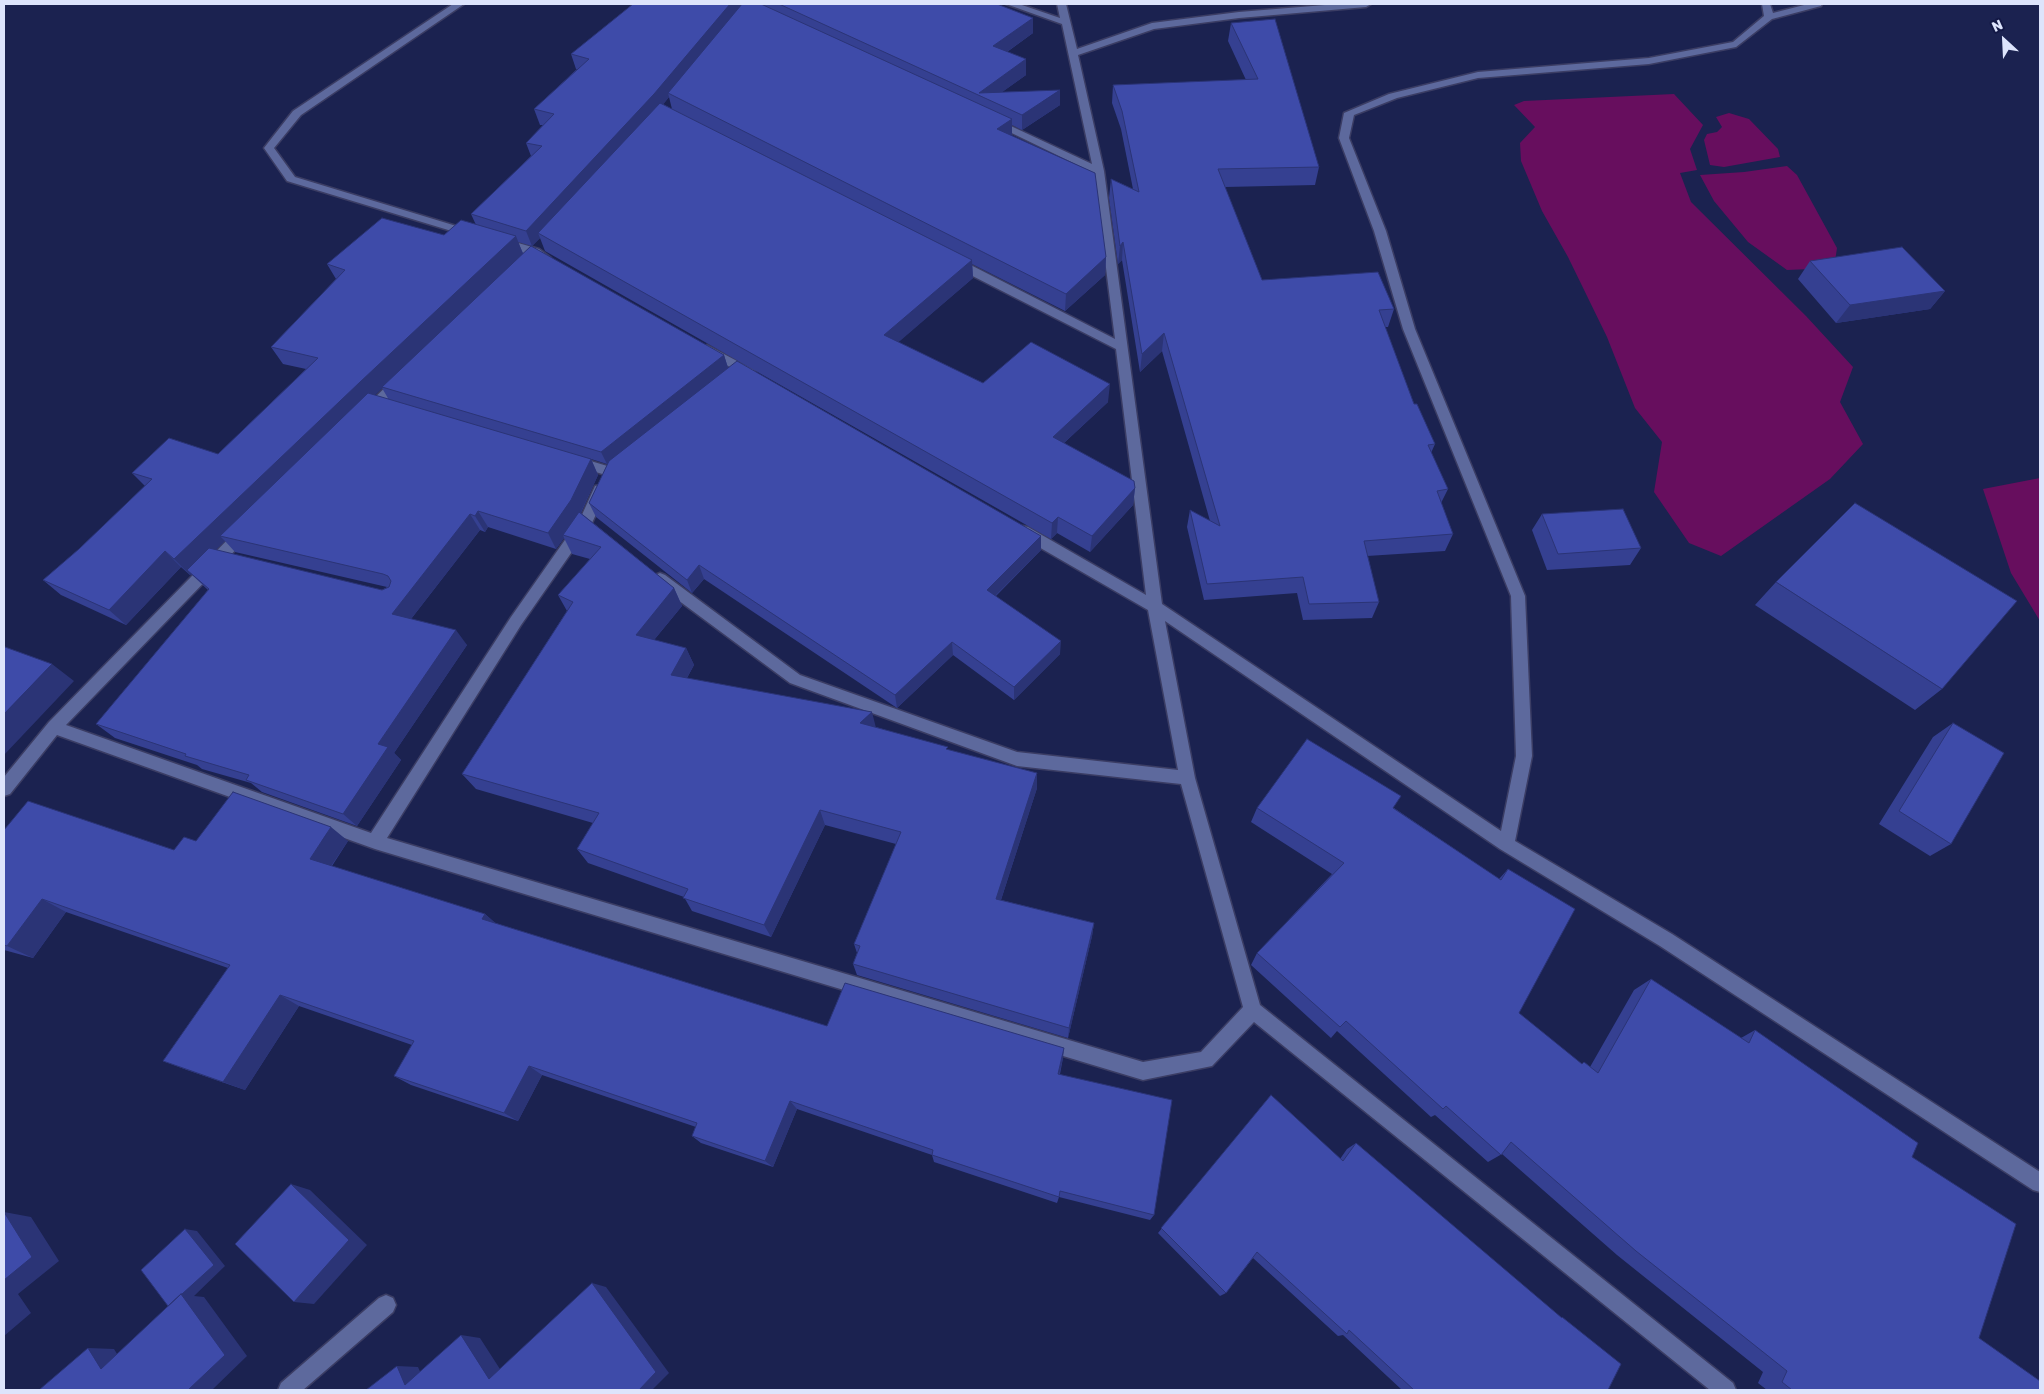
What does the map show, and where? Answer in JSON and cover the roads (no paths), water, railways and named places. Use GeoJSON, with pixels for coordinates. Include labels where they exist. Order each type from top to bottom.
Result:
{"type":"FeatureCollection","features":[{"type":"Feature","properties":{"kind":"street"},"geometry":{"type":"LineString","coordinates":[[459,4],[298,113],[269,148],[291,179],[534,252],[557,264]]}},
{"type":"Feature","properties":{"kind":"street"},"geometry":{"type":"LineString","coordinates":[[1011,4],[1067,23]]}},
{"type":"Feature","properties":{"kind":"street"},"geometry":{"type":"LineString","coordinates":[[1062,4],[1099,170],[1120,347],[1155,607],[1187,778],[1253,1010],[1726,1390]]}},
{"type":"Feature","properties":{"kind":"street"},"geometry":{"type":"LineString","coordinates":[[1072,54],[1152,26],[1239,15],[1366,4]]}},
{"type":"Feature","properties":{"kind":"street"},"geometry":{"type":"LineString","coordinates":[[1766,4],[1769,17]]}},
{"type":"Feature","properties":{"kind":"street"},"geometry":{"type":"LineString","coordinates":[[1506,844],[1524,756],[1518,596],[1409,329],[1380,232],[1344,138],[1349,113],[1393,96],[1478,75],[1649,61],[1736,44],[1769,17],[1818,4]]}},
{"type":"Feature","properties":{"kind":"street"},"geometry":{"type":"LineString","coordinates":[[982,116],[1099,170]]}},
{"type":"Feature","properties":{"kind":"street"},"geometry":{"type":"LineString","coordinates":[[945,257],[1120,347]]}},
{"type":"Feature","properties":{"kind":"street"},"geometry":{"type":"LineString","coordinates":[[698,344],[757,378]]}},
{"type":"Feature","properties":{"kind":"street"},"geometry":{"type":"LineString","coordinates":[[355,423],[412,368]]}},
{"type":"Feature","properties":{"kind":"street"},"geometry":{"type":"LineString","coordinates":[[725,380],[740,368]]}},
{"type":"Feature","properties":{"kind":"street"},"geometry":{"type":"LineString","coordinates":[[376,402],[395,408]]}},
{"type":"Feature","properties":{"kind":"street"},"geometry":{"type":"LineString","coordinates":[[375,842],[516,621],[587,519],[613,468],[562,457]]}},
{"type":"Feature","properties":{"kind":"street"},"geometry":{"type":"LineString","coordinates":[[587,519],[602,531]]}},
{"type":"Feature","properties":{"kind":"street"},"geometry":{"type":"LineString","coordinates":[[4,789],[54,727],[256,521]]}},
{"type":"Feature","properties":{"kind":"street"},"geometry":{"type":"LineString","coordinates":[[1008,522],[1155,607],[1506,844],[1666,940],[2040,1183]]}},
{"type":"Feature","properties":{"kind":"street"},"geometry":{"type":"LineString","coordinates":[[220,556],[240,560]]}},
{"type":"Feature","properties":{"kind":"street"},"geometry":{"type":"LineString","coordinates":[[645,566],[674,590],[795,679],[1017,759],[1187,778]]}},
{"type":"Feature","properties":{"kind":"street"},"geometry":{"type":"LineString","coordinates":[[54,727],[375,842],[1142,1072],[1206,1060],[1253,1010]]}},
{"type":"Feature","properties":{"kind":"street"},"geometry":{"type":"LineString","coordinates":[[288,1390],[386,1305]]}}]}
